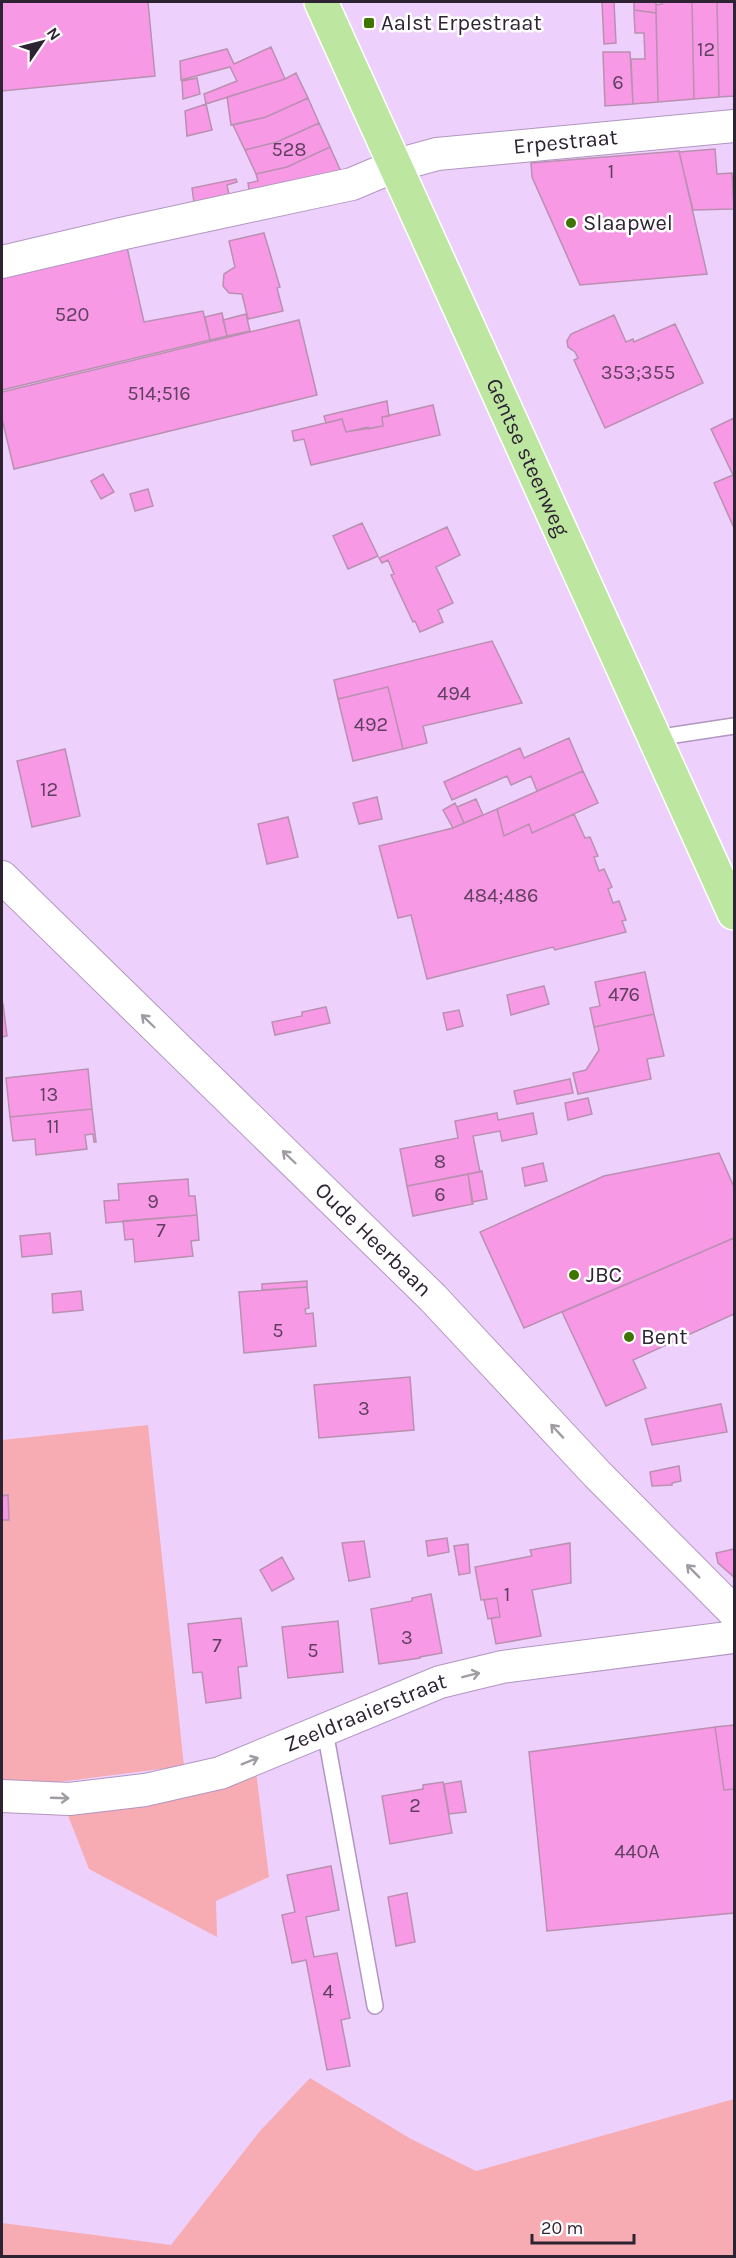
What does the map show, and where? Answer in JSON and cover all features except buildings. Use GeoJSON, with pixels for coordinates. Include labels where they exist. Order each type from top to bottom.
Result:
{"type":"FeatureCollection","features":[{"type":"Feature","properties":{"kind":"main road","name":"Gentse steenweg"},"geometry":{"type":"LineString","coordinates":[[321,2],[735,913]]}},
{"type":"Feature","properties":{"kind":"street","name":"Erpestraat"},"geometry":{"type":"LineString","coordinates":[[2,262],[136,230],[352,184],[397,165],[437,154],[735,126]]}},
{"type":"Feature","properties":{"kind":"street","name":"Oude Heerbaan"},"geometry":{"type":"LineString","coordinates":[[2,877],[433,1298],[597,1474],[735,1612]]}},
{"type":"Feature","properties":{"kind":"street","name":"Zeeldraaierstraat"},"geometry":{"type":"LineString","coordinates":[[2,1796],[69,1799],[145,1790],[220,1773],[440,1682],[502,1667],[735,1637]]}},
{"type":"Feature","properties":{"kind":"lane"},"geometry":{"type":"LineString","coordinates":[[655,738],[735,726]]}},
{"type":"Feature","properties":{"kind":"lane"},"geometry":{"type":"LineString","coordinates":[[325,1731],[375,2006]]}},
{"type":"Feature","properties":{"kind":"shaded area"},"geometry":{"type":"Polygon","coordinates":[[[148,1425],[184,1766],[51,1783],[2,1782],[2,1440],[148,1425]]]}},
{"type":"Feature","properties":{"kind":"shaded area"},"geometry":{"type":"Polygon","coordinates":[[[256,1771],[269,1877],[216,1901],[217,1937],[89,1869],[67,1813],[256,1771]]]}},
{"type":"Feature","properties":{"kind":"shaded area"},"geometry":{"type":"Polygon","coordinates":[[[310,2078],[411,2139],[476,2171],[734,2099],[734,2256],[2,2256],[2,2223],[171,2245],[260,2131],[310,2078]]]}},
{"type":"Feature","properties":{"kind":"place","name":"Aalst Erpestraat"},"geometry":{"type":"Point","coordinates":[369,23]}},
{"type":"Feature","properties":{"kind":"place","name":"Slaapwel"},"geometry":{"type":"Point","coordinates":[571,223]}},
{"type":"Feature","properties":{"kind":"place","name":"JBC"},"geometry":{"type":"Point","coordinates":[574,1275]}},
{"type":"Feature","properties":{"kind":"place","name":"Bent"},"geometry":{"type":"Point","coordinates":[629,1337]}}]}
